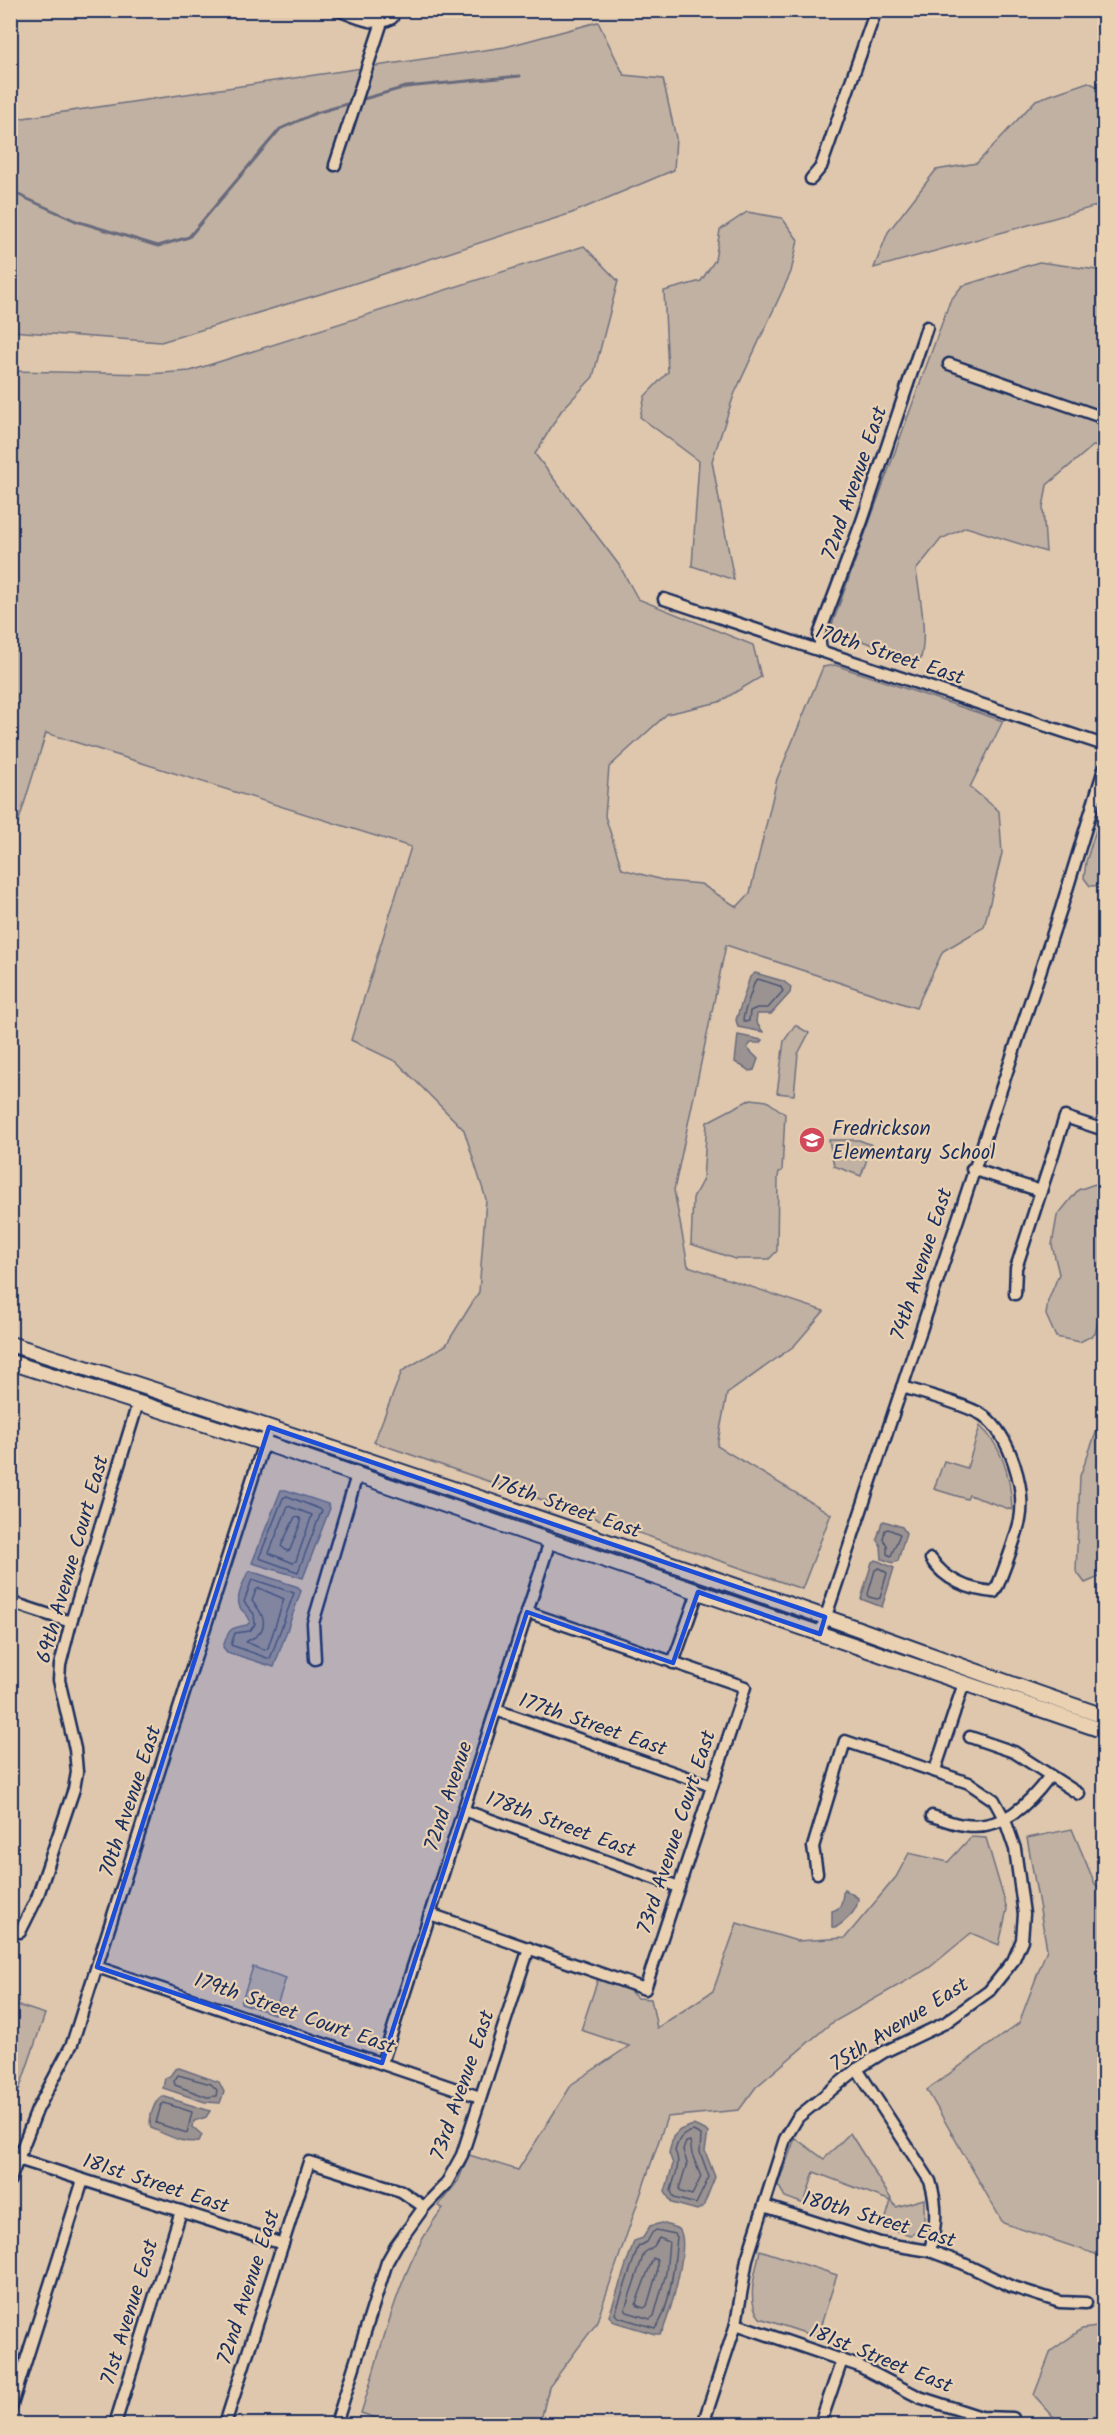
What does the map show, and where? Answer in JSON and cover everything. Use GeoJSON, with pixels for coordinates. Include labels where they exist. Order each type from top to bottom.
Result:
{"type":"FeatureCollection","features":[{"type":"Feature","properties":{"kind":"main road","name":"176th Street East"},"geometry":{"type":"LineString","coordinates":[[10,1344],[269,1427],[825,1617],[1104,1716]]}},
{"type":"Feature","properties":{"kind":"main road","name":"176th Street East"},"geometry":{"type":"LineString","coordinates":[[10,1362],[264,1443],[1104,1731]]}},
{"type":"Feature","properties":{"kind":"main road"},"geometry":{"type":"LineString","coordinates":[[964,1683],[974,1678],[1009,1684]]}},
{"type":"Feature","properties":{"kind":"street"},"geometry":{"type":"LineString","coordinates":[[338,10],[368,21],[382,22],[392,18],[394,10]]}},
{"type":"Feature","properties":{"kind":"street"},"geometry":{"type":"LineString","coordinates":[[812,179],[821,167],[876,10]]}},
{"type":"Feature","properties":{"kind":"street"},"geometry":{"type":"LineString","coordinates":[[335,165],[382,22]]}},
{"type":"Feature","properties":{"kind":"street","name":"72nd Avenue East"},"geometry":{"type":"LineString","coordinates":[[821,651],[819,635],[844,573],[927,327]]}},
{"type":"Feature","properties":{"kind":"street"},"geometry":{"type":"LineString","coordinates":[[949,364],[1104,418]]}},
{"type":"Feature","properties":{"kind":"street","name":"170th Street East"},"geometry":{"type":"LineString","coordinates":[[664,599],[1104,745]]}},
{"type":"Feature","properties":{"kind":"street","name":"74th Avenue East"},"geometry":{"type":"LineString","coordinates":[[820,1634],[972,1169],[1061,909],[1104,769]]}},
{"type":"Feature","properties":{"kind":"street"},"geometry":{"type":"LineString","coordinates":[[1015,1294],[1016,1268],[1065,1117],[1104,1130]]}},
{"type":"Feature","properties":{"kind":"street"},"geometry":{"type":"LineString","coordinates":[[972,1169],[1041,1191]]}},
{"type":"Feature","properties":{"kind":"street"},"geometry":{"type":"LineString","coordinates":[[902,1387],[982,1415],[996,1428],[1005,1441],[1017,1478],[1021,1505],[1014,1539],[994,1592],[984,1591],[950,1579],[940,1573],[931,1559]]}},
{"type":"Feature","properties":{"kind":"street","name":"69th Avenue Court East"},"geometry":{"type":"LineString","coordinates":[[15,1931],[37,1898],[74,1790],[77,1772],[75,1749],[59,1680],[60,1665],[138,1403]]}},
{"type":"Feature","properties":{"kind":"street","name":"70th Avenue East"},"geometry":{"type":"LineString","coordinates":[[10,2180],[37,2110],[72,2044],[269,1427]]}},
{"type":"Feature","properties":{"kind":"street"},"geometry":{"type":"LineString","coordinates":[[315,1659],[313,1623],[357,1475]]}},
{"type":"Feature","properties":{"kind":"street","name":"72nd Avenue"},"geometry":{"type":"LineString","coordinates":[[382,2063],[550,1541]]}},
{"type":"Feature","properties":{"kind":"street"},"geometry":{"type":"LineString","coordinates":[[527,1612],[673,1663],[698,1592]]}},
{"type":"Feature","properties":{"kind":"street"},"geometry":{"type":"LineString","coordinates":[[10,1602],[71,1622]]}},
{"type":"Feature","properties":{"kind":"street","name":"73rd Avenue Court East"},"geometry":{"type":"LineString","coordinates":[[529,1948],[645,1989],[745,1687],[673,1663]]}},
{"type":"Feature","properties":{"kind":"street"},"geometry":{"type":"LineString","coordinates":[[935,1770],[964,1683]]}},
{"type":"Feature","properties":{"kind":"street","name":"177th Street East"},"geometry":{"type":"LineString","coordinates":[[496,1710],[712,1786]]}},
{"type":"Feature","properties":{"kind":"street"},"geometry":{"type":"LineString","coordinates":[[970,1737],[1014,1752],[1049,1777],[1079,1794]]}},
{"type":"Feature","properties":{"kind":"street","name":"75th Avenue East"},"geometry":{"type":"LineString","coordinates":[[703,2424],[736,2324],[747,2259],[785,2139],[798,2117],[857,2069],[884,2052],[945,2023],[989,1991],[1013,1962],[1022,1941],[1024,1914],[1015,1849],[1005,1820],[994,1800],[980,1789],[935,1770],[845,1741],[813,1847],[817,1873]]}},
{"type":"Feature","properties":{"kind":"street"},"geometry":{"type":"LineString","coordinates":[[932,1816],[964,1825],[978,1826],[1005,1820],[1023,1807],[1049,1777]]}},
{"type":"Feature","properties":{"kind":"street","name":"178th Street East"},"geometry":{"type":"LineString","coordinates":[[464,1810],[679,1887]]}},
{"type":"Feature","properties":{"kind":"street"},"geometry":{"type":"LineString","coordinates":[[430,1914],[529,1948]]}},
{"type":"Feature","properties":{"kind":"street","name":"73rd Avenue East"},"geometry":{"type":"LineString","coordinates":[[336,2424],[384,2271],[396,2246],[424,2207],[446,2184],[462,2155],[529,1948]]}},
{"type":"Feature","properties":{"kind":"street","name":"179th Street Court East"},"geometry":{"type":"LineString","coordinates":[[97,1967],[480,2097]]}},
{"type":"Feature","properties":{"kind":"street"},"geometry":{"type":"LineString","coordinates":[[857,2069],[930,2181],[935,2195],[936,2213],[930,2251]]}},
{"type":"Feature","properties":{"kind":"street","name":"181st Street East"},"geometry":{"type":"LineString","coordinates":[[18,2159],[283,2244]]}},
{"type":"Feature","properties":{"kind":"street","name":"72nd Avenue East"},"geometry":{"type":"LineString","coordinates":[[225,2424],[309,2162],[401,2191],[424,2207]]}},
{"type":"Feature","properties":{"kind":"street"},"geometry":{"type":"LineString","coordinates":[[10,2411],[83,2180]]}},
{"type":"Feature","properties":{"kind":"street","name":"180th Street East"},"geometry":{"type":"LineString","coordinates":[[764,2206],[880,2243],[930,2251],[962,2263],[1010,2286],[1040,2296],[1060,2302],[1086,2303]]}},
{"type":"Feature","properties":{"kind":"street","name":"71st Avenue East"},"geometry":{"type":"LineString","coordinates":[[115,2424],[181,2211]]}},
{"type":"Feature","properties":{"kind":"street","name":"181st Street East"},"geometry":{"type":"LineString","coordinates":[[736,2324],[842,2360],[920,2397],[981,2417],[1013,2418]]}},
{"type":"Feature","properties":{"kind":"street"},"geometry":{"type":"LineString","coordinates":[[820,2424],[842,2360]]}},
{"type":"Feature","properties":{"kind":"highlighted area"},"geometry":{"type":"Polygon","coordinates":[[[269,1427],[825,1617],[820,1634],[698,1592],[673,1663],[527,1612],[382,2063],[97,1967],[269,1427]]]}},
{"type":"Feature","properties":{"kind":"shaded area"},"geometry":{"type":"Polygon","coordinates":[[[598,22],[624,75],[663,79],[676,138],[674,170],[572,213],[337,289],[161,342],[11,331],[10,120],[505,47],[598,22]]]}},
{"type":"Feature","properties":{"kind":"shaded area"},"geometry":{"type":"Polygon","coordinates":[[[1088,82],[1104,90],[1104,204],[874,268],[888,232],[936,170],[977,163],[1036,100],[1088,82]]]}},
{"type":"Feature","properties":{"kind":"shaded area"},"geometry":{"type":"Polygon","coordinates":[[[747,212],[782,218],[798,240],[791,272],[734,395],[712,461],[734,580],[692,566],[699,461],[640,417],[645,396],[668,372],[664,291],[701,281],[715,260],[720,230],[747,212]]]}},
{"type":"Feature","properties":{"kind":"shaded area"},"geometry":{"type":"Polygon","coordinates":[[[584,246],[618,281],[593,377],[561,411],[535,454],[619,565],[638,599],[753,645],[761,677],[719,702],[667,714],[609,767],[605,816],[622,869],[666,881],[701,884],[737,907],[750,893],[777,779],[823,667],[835,665],[1003,721],[970,787],[999,811],[1002,853],[984,927],[943,951],[916,1008],[726,945],[674,1190],[688,1266],[824,1311],[794,1346],[727,1394],[717,1446],[831,1514],[802,1589],[374,1442],[402,1371],[446,1345],[479,1292],[486,1199],[464,1130],[397,1062],[351,1040],[411,847],[46,733],[11,846],[11,371],[149,374],[190,371],[584,246]]]}},
{"type":"Feature","properties":{"kind":"shaded area"},"geometry":{"type":"Polygon","coordinates":[[[1039,262],[1104,271],[1104,447],[1093,446],[1047,485],[1043,508],[1046,552],[966,527],[941,539],[916,570],[923,628],[920,661],[830,630],[950,301],[962,286],[1039,262]]]}},
{"type":"Feature","properties":{"kind":"shaded area"},"geometry":{"type":"Polygon","coordinates":[[[1104,804],[1104,885],[1090,886],[1084,878],[1086,862],[1104,804]]]}},
{"type":"Feature","properties":{"kind":"shaded area"},"geometry":{"type":"Polygon","coordinates":[[[795,1025],[809,1033],[798,1054],[794,1095],[777,1093],[784,1041],[795,1025]]]}},
{"type":"Feature","properties":{"kind":"shaded area"},"geometry":{"type":"Polygon","coordinates":[[[751,1099],[767,1101],[785,1114],[782,1171],[779,1172],[778,1177],[777,1251],[769,1259],[735,1259],[691,1244],[693,1198],[703,1179],[707,1122],[751,1099]]]}},
{"type":"Feature","properties":{"kind":"shaded area"},"geometry":{"type":"Polygon","coordinates":[[[829,1140],[859,1140],[872,1145],[861,1176],[834,1166],[829,1140]]]}},
{"type":"Feature","properties":{"kind":"shaded area"},"geometry":{"type":"Polygon","coordinates":[[[1095,1184],[1104,1189],[1104,1298],[1095,1334],[1080,1342],[1056,1337],[1046,1315],[1048,1301],[1059,1274],[1052,1245],[1057,1216],[1078,1190],[1095,1184]]]}},
{"type":"Feature","properties":{"kind":"shaded area"},"geometry":{"type":"Polygon","coordinates":[[[1104,1411],[1104,1575],[1085,1583],[1076,1571],[1080,1476],[1104,1411]]]}},
{"type":"Feature","properties":{"kind":"shaded area"},"geometry":{"type":"Polygon","coordinates":[[[980,1426],[988,1434],[1000,1454],[1008,1476],[1012,1510],[969,1495],[967,1499],[934,1489],[944,1461],[967,1468],[980,1426]]]}},
{"type":"Feature","properties":{"kind":"shaded area"},"geometry":{"type":"Polygon","coordinates":[[[1072,1829],[1095,1884],[1104,1891],[1104,2257],[1003,2223],[927,2090],[1019,2023],[1047,1949],[1027,1838],[1072,1829]]]}},
{"type":"Feature","properties":{"kind":"shaded area"},"geometry":{"type":"Polygon","coordinates":[[[971,1837],[986,1838],[1007,1909],[999,1945],[971,1933],[929,1968],[830,2024],[756,2087],[739,2110],[667,2117],[596,2324],[549,2387],[540,2424],[394,2424],[361,2413],[404,2279],[428,2230],[443,2208],[438,2206],[458,2181],[469,2155],[518,2170],[572,2084],[629,2046],[581,2030],[598,1979],[629,1990],[637,1998],[651,1999],[657,2028],[713,1991],[737,1923],[797,1941],[845,1938],[896,1877],[909,1853],[948,1862],[971,1837]]]}},
{"type":"Feature","properties":{"kind":"shaded area"},"geometry":{"type":"Polygon","coordinates":[[[253,1967],[286,1978],[274,2014],[241,2003],[253,1967]]]}},
{"type":"Feature","properties":{"kind":"shaded area"},"geometry":{"type":"Polygon","coordinates":[[[10,2003],[45,2014],[11,2114],[10,2003]]]}},
{"type":"Feature","properties":{"kind":"shaded area"},"geometry":{"type":"Polygon","coordinates":[[[850,2133],[896,2207],[924,2199],[924,2229],[911,2235],[883,2228],[891,2201],[814,2172],[804,2204],[785,2197],[778,2185],[795,2138],[824,2159],[850,2133]]]}},
{"type":"Feature","properties":{"kind":"shaded area"},"geometry":{"type":"Polygon","coordinates":[[[760,2250],[837,2275],[817,2337],[760,2318],[752,2295],[760,2250]]]}},
{"type":"Feature","properties":{"kind":"shaded area"},"geometry":{"type":"Polygon","coordinates":[[[1104,2326],[1104,2424],[1060,2424],[1034,2395],[1051,2351],[1082,2329],[1104,2326]]]}},
{"type":"Feature","properties":{"kind":"water"},"geometry":{"type":"Polygon","coordinates":[[[755,973],[783,981],[791,987],[790,993],[771,1014],[757,1014],[756,1022],[763,1032],[738,1027],[736,1020],[750,977],[755,973]]]}},
{"type":"Feature","properties":{"kind":"water"},"geometry":{"type":"Polygon","coordinates":[[[738,1035],[762,1040],[760,1043],[751,1043],[747,1048],[758,1059],[754,1070],[750,1071],[735,1062],[738,1035]]]}},
{"type":"Feature","properties":{"kind":"water"},"geometry":{"type":"Polygon","coordinates":[[[281,1490],[328,1504],[330,1508],[303,1578],[252,1563],[281,1490]]]}},
{"type":"Feature","properties":{"kind":"water"},"geometry":{"type":"Polygon","coordinates":[[[884,1521],[902,1527],[906,1533],[898,1561],[893,1563],[882,1559],[881,1546],[877,1539],[884,1521]]]}},
{"type":"Feature","properties":{"kind":"water"},"geometry":{"type":"Polygon","coordinates":[[[876,1560],[894,1568],[882,1607],[861,1599],[872,1562],[876,1560]]]}},
{"type":"Feature","properties":{"kind":"water"},"geometry":{"type":"Polygon","coordinates":[[[250,1571],[298,1587],[301,1591],[274,1667],[227,1652],[223,1647],[230,1630],[250,1622],[238,1601],[241,1587],[250,1571]]]}},
{"type":"Feature","properties":{"kind":"water"},"geometry":{"type":"Polygon","coordinates":[[[844,1889],[858,1898],[857,1903],[851,1915],[835,1928],[832,1927],[832,1911],[839,1908],[844,1889]]]}},
{"type":"Feature","properties":{"kind":"water"},"geometry":{"type":"Polygon","coordinates":[[[179,2068],[219,2082],[224,2092],[220,2103],[205,2102],[163,2088],[165,2078],[179,2068]]]}},
{"type":"Feature","properties":{"kind":"water"},"geometry":{"type":"Polygon","coordinates":[[[162,2096],[210,2111],[206,2117],[194,2121],[193,2127],[202,2135],[199,2141],[187,2142],[151,2128],[152,2111],[162,2096]]]}},
{"type":"Feature","properties":{"kind":"water"},"geometry":{"type":"Polygon","coordinates":[[[693,2125],[708,2133],[705,2151],[715,2177],[703,2207],[697,2210],[672,2203],[665,2192],[673,2164],[669,2153],[673,2137],[680,2130],[693,2125]]]}},
{"type":"Feature","properties":{"kind":"water"},"geometry":{"type":"Polygon","coordinates":[[[662,2223],[679,2229],[683,2248],[678,2278],[666,2321],[660,2334],[655,2334],[615,2322],[609,2316],[634,2241],[643,2238],[650,2226],[662,2223]]]}},
{"type":"Feature","properties":{"kind":"waterway"},"geometry":{"type":"LineString","coordinates":[[360,100],[406,87],[520,76]]}},
{"type":"Feature","properties":{"kind":"waterway"},"geometry":{"type":"LineString","coordinates":[[10,191],[76,221],[158,246],[189,237],[280,129],[316,113],[354,102]]}},
{"type":"Feature","properties":{"kind":"place","name":"Fredrickson Elementary School"},"geometry":{"type":"Point","coordinates":[812,1140]}}]}
